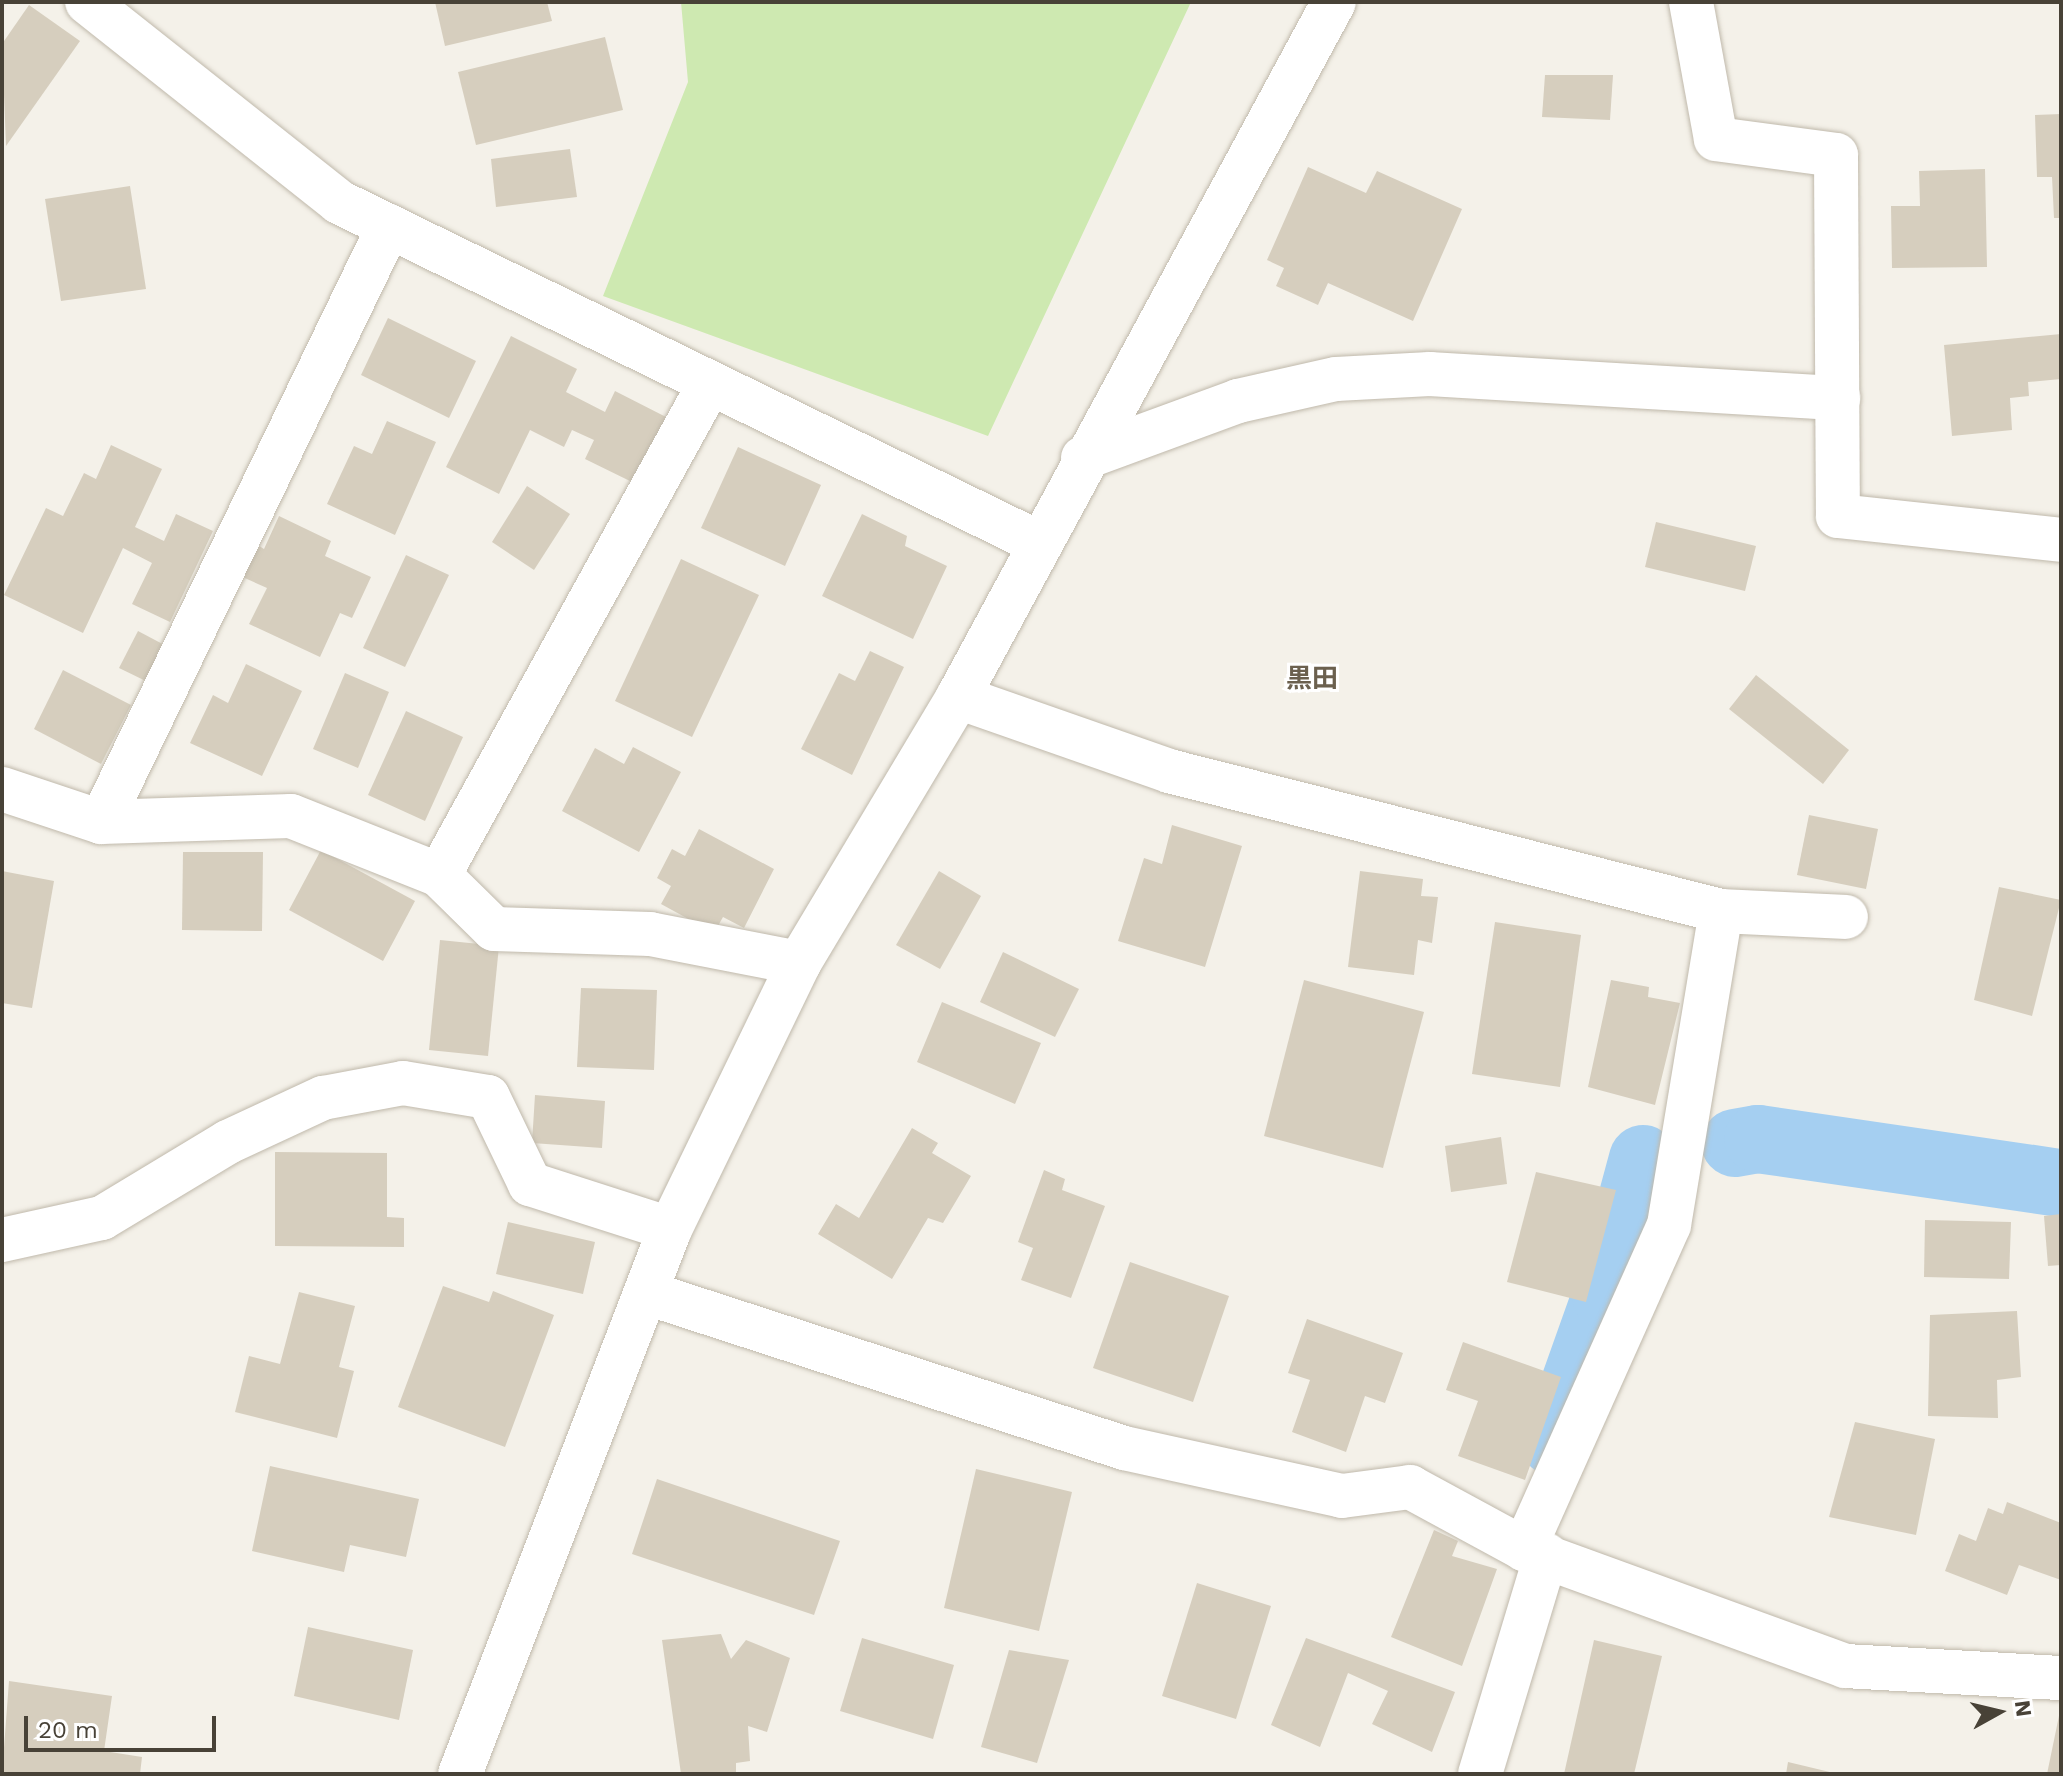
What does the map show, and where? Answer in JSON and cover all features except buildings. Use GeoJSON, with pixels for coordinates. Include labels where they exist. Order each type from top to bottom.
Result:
{"type":"FeatureCollection","features":[{"type":"Feature","properties":{"kind":"street"},"geometry":{"type":"LineString","coordinates":[[87,2],[339,202],[1037,542]]}},
{"type":"Feature","properties":{"kind":"street"},"geometry":{"type":"LineString","coordinates":[[460,1774],[670,1229],[799,963],[958,697],[1037,542],[1334,2]]}},
{"type":"Feature","properties":{"kind":"street"},"geometry":{"type":"LineString","coordinates":[[1691,2],[1716,139],[1836,155],[1838,516],[2061,540]]}},
{"type":"Feature","properties":{"kind":"street"},"geometry":{"type":"LineString","coordinates":[[101,822],[389,226]]}},
{"type":"Feature","properties":{"kind":"street"},"geometry":{"type":"LineString","coordinates":[[1083,458],[1238,401],[1336,379],[1430,374],[1838,398]]}},
{"type":"Feature","properties":{"kind":"street"},"geometry":{"type":"LineString","coordinates":[[439,875],[710,383]]}},
{"type":"Feature","properties":{"kind":"street"},"geometry":{"type":"LineString","coordinates":[[958,697],[1169,771],[1721,911],[1846,917]]}},
{"type":"Feature","properties":{"kind":"street"},"geometry":{"type":"LineString","coordinates":[[2,789],[101,822],[291,816],[439,875],[494,929],[650,934],[799,963]]}},
{"type":"Feature","properties":{"kind":"street"},"geometry":{"type":"LineString","coordinates":[[1480,1774],[1535,1552],[1669,1225],[1721,911]]}},
{"type":"Feature","properties":{"kind":"street"},"geometry":{"type":"LineString","coordinates":[[2,1240],[102,1218],[228,1142],[323,1098],[403,1083],[488,1097],[530,1184],[670,1229]]}},
{"type":"Feature","properties":{"kind":"street"},"geometry":{"type":"LineString","coordinates":[[647,1293],[1124,1448],[1342,1496],[1410,1487],[1535,1552],[1845,1666],[2061,1678]]}},
{"type":"Feature","properties":{"kind":"green space"},"geometry":{"type":"Polygon","coordinates":[[[681,2],[1191,2],[988,436],[603,296],[688,82],[681,2]]]}},
{"type":"Feature","properties":{"kind":"waterway"},"geometry":{"type":"LineString","coordinates":[[1735,1143],[1758,1139],[2061,1183]]}},
{"type":"Feature","properties":{"kind":"waterway"},"geometry":{"type":"LineString","coordinates":[[1554,1442],[1606,1296],[1643,1159]]}},
{"type":"Feature","properties":{"kind":"district","name":"黒田"},"geometry":{"type":"Point","coordinates":[1312,679]}}]}
